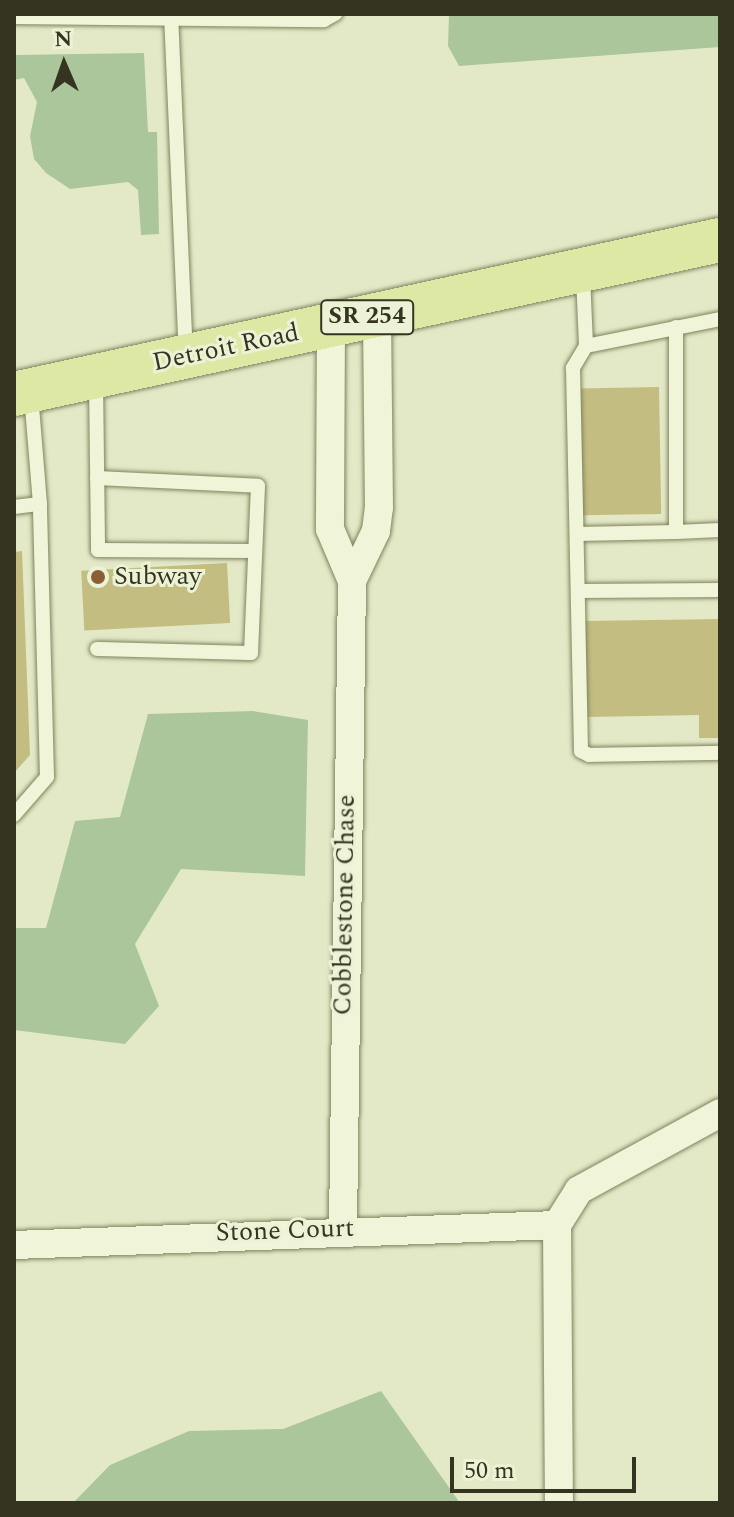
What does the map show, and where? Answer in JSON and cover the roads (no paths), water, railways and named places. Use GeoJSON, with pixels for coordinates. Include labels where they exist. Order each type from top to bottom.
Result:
{"type":"FeatureCollection","features":[{"type":"Feature","properties":{"kind":"main road","name":"Detroit Road"},"geometry":{"type":"LineString","coordinates":[[22,392],[720,240]]}},
{"type":"Feature","properties":{"kind":"street","name":"Cobblestone Chase"},"geometry":{"type":"LineString","coordinates":[[352,581],[376,531],[379,508],[377,315]]}},
{"type":"Feature","properties":{"kind":"street","name":"Cobblestone Chase"},"geometry":{"type":"LineString","coordinates":[[331,325],[330,529],[352,581],[343,1229]]}},
{"type":"Feature","properties":{"kind":"street"},"geometry":{"type":"LineString","coordinates":[[559,1503],[557,1225],[579,1190],[720,1113]]}},
{"type":"Feature","properties":{"kind":"street","name":"Stone Court"},"geometry":{"type":"LineString","coordinates":[[14,1245],[343,1229],[557,1225]]}},
{"type":"Feature","properties":{"kind":"lane"},"geometry":{"type":"LineString","coordinates":[[14,17],[172,16],[324,20],[335,14]]}},
{"type":"Feature","properties":{"kind":"lane"},"geometry":{"type":"LineString","coordinates":[[172,16],[186,357]]}},
{"type":"Feature","properties":{"kind":"lane"},"geometry":{"type":"LineString","coordinates":[[582,270],[586,346],[573,368],[581,751],[589,755],[720,753]]}},
{"type":"Feature","properties":{"kind":"lane"},"geometry":{"type":"LineString","coordinates":[[586,346],[720,319]]}},
{"type":"Feature","properties":{"kind":"lane"},"geometry":{"type":"LineString","coordinates":[[676,327],[676,532]]}},
{"type":"Feature","properties":{"kind":"lane"},"geometry":{"type":"LineString","coordinates":[[96,376],[98,550],[255,551]]}},
{"type":"Feature","properties":{"kind":"lane"},"geometry":{"type":"LineString","coordinates":[[14,815],[47,777],[40,504],[22,392]]}},
{"type":"Feature","properties":{"kind":"lane"},"geometry":{"type":"LineString","coordinates":[[97,478],[258,486],[251,653],[97,649]]}},
{"type":"Feature","properties":{"kind":"lane"},"geometry":{"type":"LineString","coordinates":[[14,507],[40,504]]}},
{"type":"Feature","properties":{"kind":"lane"},"geometry":{"type":"LineString","coordinates":[[577,534],[720,530]]}},
{"type":"Feature","properties":{"kind":"lane"},"geometry":{"type":"LineString","coordinates":[[578,591],[720,590]]}},
{"type":"Feature","properties":{"kind":"place","name":"Subway"},"geometry":{"type":"Point","coordinates":[98,577]}}]}
